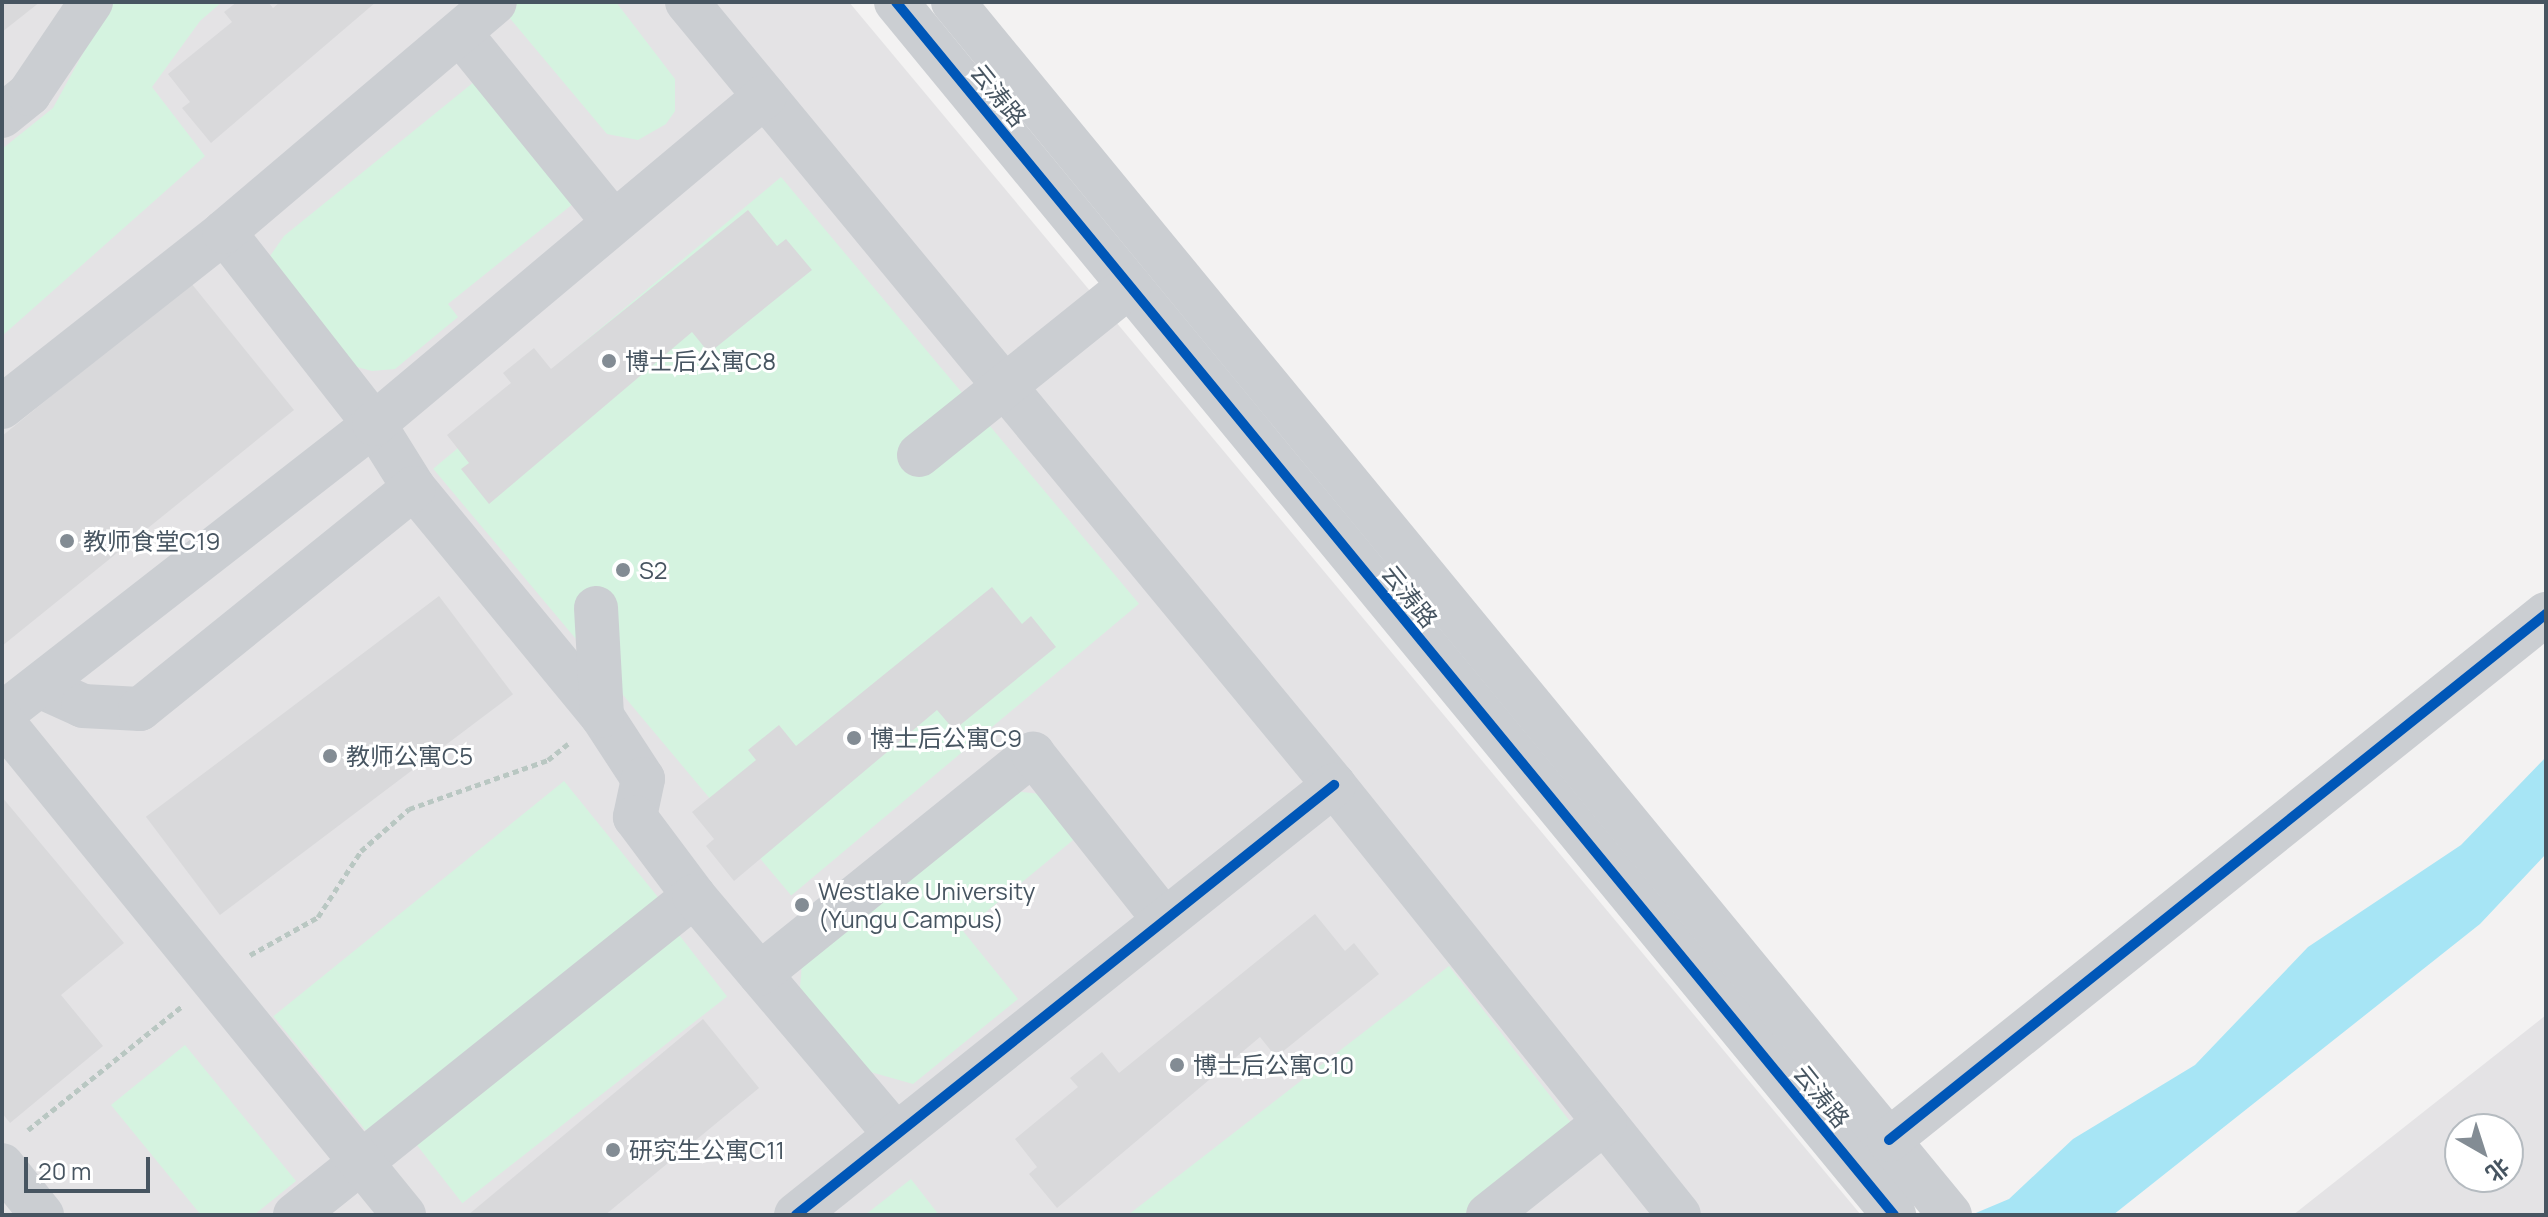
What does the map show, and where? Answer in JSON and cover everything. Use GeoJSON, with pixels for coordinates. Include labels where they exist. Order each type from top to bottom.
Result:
{"type":"FeatureCollection","features":[{"type":"Feature","properties":{"kind":"street"},"geometry":{"type":"LineString","coordinates":[[2,116],[29,94],[91,2]]}},
{"type":"Feature","properties":{"kind":"street"},"geometry":{"type":"LineString","coordinates":[[2,407],[224,232],[495,2]]}},
{"type":"Feature","properties":{"kind":"street"},"geometry":{"type":"LineString","coordinates":[[687,2],[1002,389],[1334,785],[1679,1215]]}},
{"type":"Feature","properties":{"kind":"street","name":"云涛路"},"geometry":{"type":"LineString","coordinates":[[896,2],[1894,1215]]}},
{"type":"Feature","properties":{"kind":"street","name":"云涛路"},"geometry":{"type":"LineString","coordinates":[[953,2],[1947,1212]]}},
{"type":"Feature","properties":{"kind":"street"},"geometry":{"type":"LineString","coordinates":[[460,33],[612,220]]}},
{"type":"Feature","properties":{"kind":"street"},"geometry":{"type":"LineString","coordinates":[[2,714],[374,424],[612,220],[765,96]]}},
{"type":"Feature","properties":{"kind":"street"},"geometry":{"type":"LineString","coordinates":[[224,232],[374,424],[414,488],[602,716],[643,779],[635,817],[694,896],[895,1134]]}},
{"type":"Feature","properties":{"kind":"street"},"geometry":{"type":"LineString","coordinates":[[919,455],[1129,286]]}},
{"type":"Feature","properties":{"kind":"street"},"geometry":{"type":"LineString","coordinates":[[39,686],[83,706],[140,709],[414,488]]}},
{"type":"Feature","properties":{"kind":"street"},"geometry":{"type":"LineString","coordinates":[[596,608],[602,716]]}},
{"type":"Feature","properties":{"kind":"street"},"geometry":{"type":"LineString","coordinates":[[1889,1140],[2546,614]]}},
{"type":"Feature","properties":{"kind":"street"},"geometry":{"type":"LineString","coordinates":[[2,721],[198,991],[360,1162],[404,1215]]}},
{"type":"Feature","properties":{"kind":"street"},"geometry":{"type":"LineString","coordinates":[[760,974],[1033,754],[1163,918]]}},
{"type":"Feature","properties":{"kind":"street"},"geometry":{"type":"LineString","coordinates":[[796,1215],[1163,918],[1334,785]]}},
{"type":"Feature","properties":{"kind":"street"},"geometry":{"type":"LineString","coordinates":[[295,1215],[694,896]]}},
{"type":"Feature","properties":{"kind":"street"},"geometry":{"type":"LineString","coordinates":[[1488,1215],[1605,1122]]}},
{"type":"Feature","properties":{"kind":"street"},"geometry":{"type":"LineString","coordinates":[[8,1153],[42,1215]]}},
{"type":"Feature","properties":{"kind":"path"},"geometry":{"type":"LineString","coordinates":[[8,1153],[198,991],[318,917],[361,851],[409,809],[548,760],[602,716]]}},
{"type":"Feature","properties":{"kind":"shaded area","name":"Westlake University (Yungu Campus)"},"geometry":{"type":"Polygon","coordinates":[[[2,2],[849,2],[1861,1215],[2,1215],[2,2]]]}},
{"type":"Feature","properties":{"kind":"shaded area"},"geometry":{"type":"Polygon","coordinates":[[[2546,1015],[2546,1215],[2293,1215],[2546,1015]]]}},
{"type":"Feature","properties":{"kind":"green space"},"geometry":{"type":"Polygon","coordinates":[[[111,2],[222,2],[200,21],[152,87],[205,156],[2,336],[2,149],[53,108],[111,2]]]}},
{"type":"Feature","properties":{"kind":"green space"},"geometry":{"type":"Polygon","coordinates":[[[513,2],[616,2],[675,79],[675,111],[666,124],[638,140],[607,134],[503,10],[513,2]]]}},
{"type":"Feature","properties":{"kind":"green space"},"geometry":{"type":"Polygon","coordinates":[[[485,73],[584,195],[448,304],[458,317],[395,369],[372,371],[342,363],[270,256],[284,236],[485,73]]]}},
{"type":"Feature","properties":{"kind":"green space"},"geometry":{"type":"Polygon","coordinates":[[[781,177],[1139,604],[791,896],[433,469],[781,177]]]}},
{"type":"Feature","properties":{"kind":"green space"},"geometry":{"type":"Polygon","coordinates":[[[564,781],[660,899],[369,1134],[273,1016],[564,781]]]}},
{"type":"Feature","properties":{"kind":"green space"},"geometry":{"type":"Polygon","coordinates":[[[1004,790],[1049,795],[1078,836],[963,931],[1018,999],[913,1084],[853,1067],[799,1000],[803,950],[1004,790]]]}},
{"type":"Feature","properties":{"kind":"green space"},"geometry":{"type":"Polygon","coordinates":[[[676,931],[727,996],[462,1203],[411,1138],[676,931]]]}},
{"type":"Feature","properties":{"kind":"green space"},"geometry":{"type":"Polygon","coordinates":[[[1449,966],[1579,1133],[1473,1215],[1128,1215],[1449,966]]]}},
{"type":"Feature","properties":{"kind":"green space"},"geometry":{"type":"Polygon","coordinates":[[[185,1045],[296,1181],[254,1215],[201,1215],[111,1105],[185,1045]]]}},
{"type":"Feature","properties":{"kind":"green space"},"geometry":{"type":"Polygon","coordinates":[[[911,1179],[939,1215],[865,1215],[911,1179]]]}},
{"type":"Feature","properties":{"kind":"water"},"geometry":{"type":"Polygon","coordinates":[[[2546,757],[2546,854],[2480,924],[2113,1215],[1971,1215],[2009,1199],[2073,1139],[2195,1065],[2308,947],[2461,845],[2546,757]]]}},
{"type":"Feature","properties":{"kind":"building"},"geometry":{"type":"Polygon","coordinates":[[[2,2],[40,2],[2,32],[2,2]]]}},
{"type":"Feature","properties":{"kind":"building"},"geometry":{"type":"Polygon","coordinates":[[[237,2],[268,2],[273,8],[280,2],[376,2],[211,143],[182,108],[190,102],[168,74],[232,22],[224,12],[237,2]]]}},
{"type":"Feature","properties":{"kind":"building","name":"博士后公寓C8"},"geometry":{"type":"Polygon","coordinates":[[[748,210],[777,246],[786,239],[812,270],[709,353],[692,332],[489,504],[461,469],[469,463],[447,435],[511,383],[503,373],[534,348],[551,369],[748,210]]]}},
{"type":"Feature","properties":{"kind":"building","name":"教师食堂C19"},"geometry":{"type":"Polygon","coordinates":[[[191,283],[294,410],[2,646],[2,436],[191,283]]]}},
{"type":"Feature","properties":{"kind":"building","name":"博士后公寓C9"},"geometry":{"type":"Polygon","coordinates":[[[992,587],[1022,624],[1031,616],[1056,647],[954,730],[937,710],[734,881],[706,846],[714,839],[692,812],[756,760],[748,750],[779,725],[796,746],[992,587]]]}},
{"type":"Feature","properties":{"kind":"building","name":"教师公寓C5"},"geometry":{"type":"Polygon","coordinates":[[[439,596],[513,694],[220,915],[146,817],[439,596]]]}},
{"type":"Feature","properties":{"kind":"building"},"geometry":{"type":"Polygon","coordinates":[[[2,797],[124,943],[61,995],[103,1046],[10,1123],[2,1113],[2,797]]]}},
{"type":"Feature","properties":{"kind":"building","name":"博士后公寓C10"},"geometry":{"type":"Polygon","coordinates":[[[1315,914],[1345,951],[1354,943],[1379,974],[1276,1057],[1260,1037],[1057,1208],[1029,1174],[1037,1167],[1015,1139],[1078,1087],[1070,1078],[1102,1052],[1119,1073],[1315,914]]]}},
{"type":"Feature","properties":{"kind":"building","name":"研究生公寓C11"},"geometry":{"type":"Polygon","coordinates":[[[703,1019],[759,1088],[605,1215],[468,1215],[703,1019]]]}},
{"type":"Feature","properties":{"kind":"cycle path"},"geometry":{"type":"LineString","coordinates":[[896,2],[1894,1215]]}},
{"type":"Feature","properties":{"kind":"cycle path"},"geometry":{"type":"LineString","coordinates":[[1889,1140],[2546,614]]}},
{"type":"Feature","properties":{"kind":"cycle path"},"geometry":{"type":"LineString","coordinates":[[796,1215],[1334,785]]}},
{"type":"Feature","properties":{"kind":"place","name":"博士后公寓C8"},"geometry":{"type":"Point","coordinates":[609,361]}},
{"type":"Feature","properties":{"kind":"place","name":"教师食堂C19"},"geometry":{"type":"Point","coordinates":[67,541]}},
{"type":"Feature","properties":{"kind":"place","name":"S2"},"geometry":{"type":"Point","coordinates":[623,570]}},
{"type":"Feature","properties":{"kind":"place","name":"博士后公寓C9"},"geometry":{"type":"Point","coordinates":[854,738]}},
{"type":"Feature","properties":{"kind":"place","name":"教师公寓C5"},"geometry":{"type":"Point","coordinates":[330,756]}},
{"type":"Feature","properties":{"kind":"place","name":"Westlake University (Yungu Campus)"},"geometry":{"type":"Point","coordinates":[802,905]}},
{"type":"Feature","properties":{"kind":"place","name":"博士后公寓C10"},"geometry":{"type":"Point","coordinates":[1177,1065]}},
{"type":"Feature","properties":{"kind":"place","name":"研究生公寓C11"},"geometry":{"type":"Point","coordinates":[613,1150]}}]}
